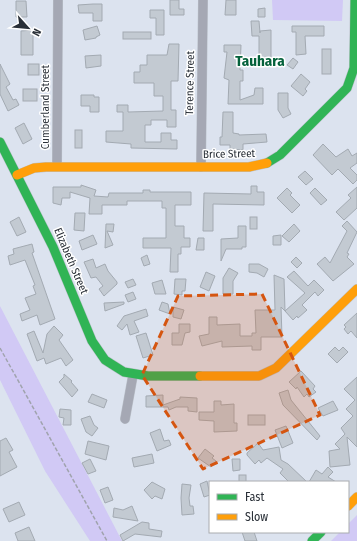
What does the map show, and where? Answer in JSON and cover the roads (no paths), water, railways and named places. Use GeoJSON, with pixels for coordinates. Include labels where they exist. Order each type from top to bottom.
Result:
{"type":"FeatureCollection","features":[{"type":"Feature","properties":{"kind":"street","name":"Cumberland Street"},"geometry":{"type":"LineString","coordinates":[[57,166],[58,0]]}},
{"type":"Feature","properties":{"kind":"street","name":"Terence Street"},"geometry":{"type":"LineString","coordinates":[[201,167],[203,0]]}},
{"type":"Feature","properties":{"kind":"street","name":"Brice Street"},"geometry":{"type":"LineString","coordinates":[[17,175],[34,168],[57,166],[249,168],[270,162],[280,155],[339,98],[347,88],[354,68],[355,0]]}},
{"type":"Feature","properties":{"kind":"street","name":"Elizabeth Street"},"geometry":{"type":"LineString","coordinates":[[0,142],[53,247],[85,328],[98,352],[114,367],[134,375],[249,377],[268,373],[276,368],[357,289]]}},
{"type":"Feature","properties":{"kind":"street"},"geometry":{"type":"LineString","coordinates":[[125,418],[134,375]]}},
{"type":"Feature","properties":{"kind":"street"},"geometry":{"type":"LineString","coordinates":[[349,505],[357,497]]}},
{"type":"Feature","properties":{"kind":"street"},"geometry":{"type":"LineString","coordinates":[[312,541],[320,533]]}},
{"type":"Feature","properties":{"kind":"district","name":"Tauhara"},"geometry":{"type":"Point","coordinates":[260,61]}}]}
